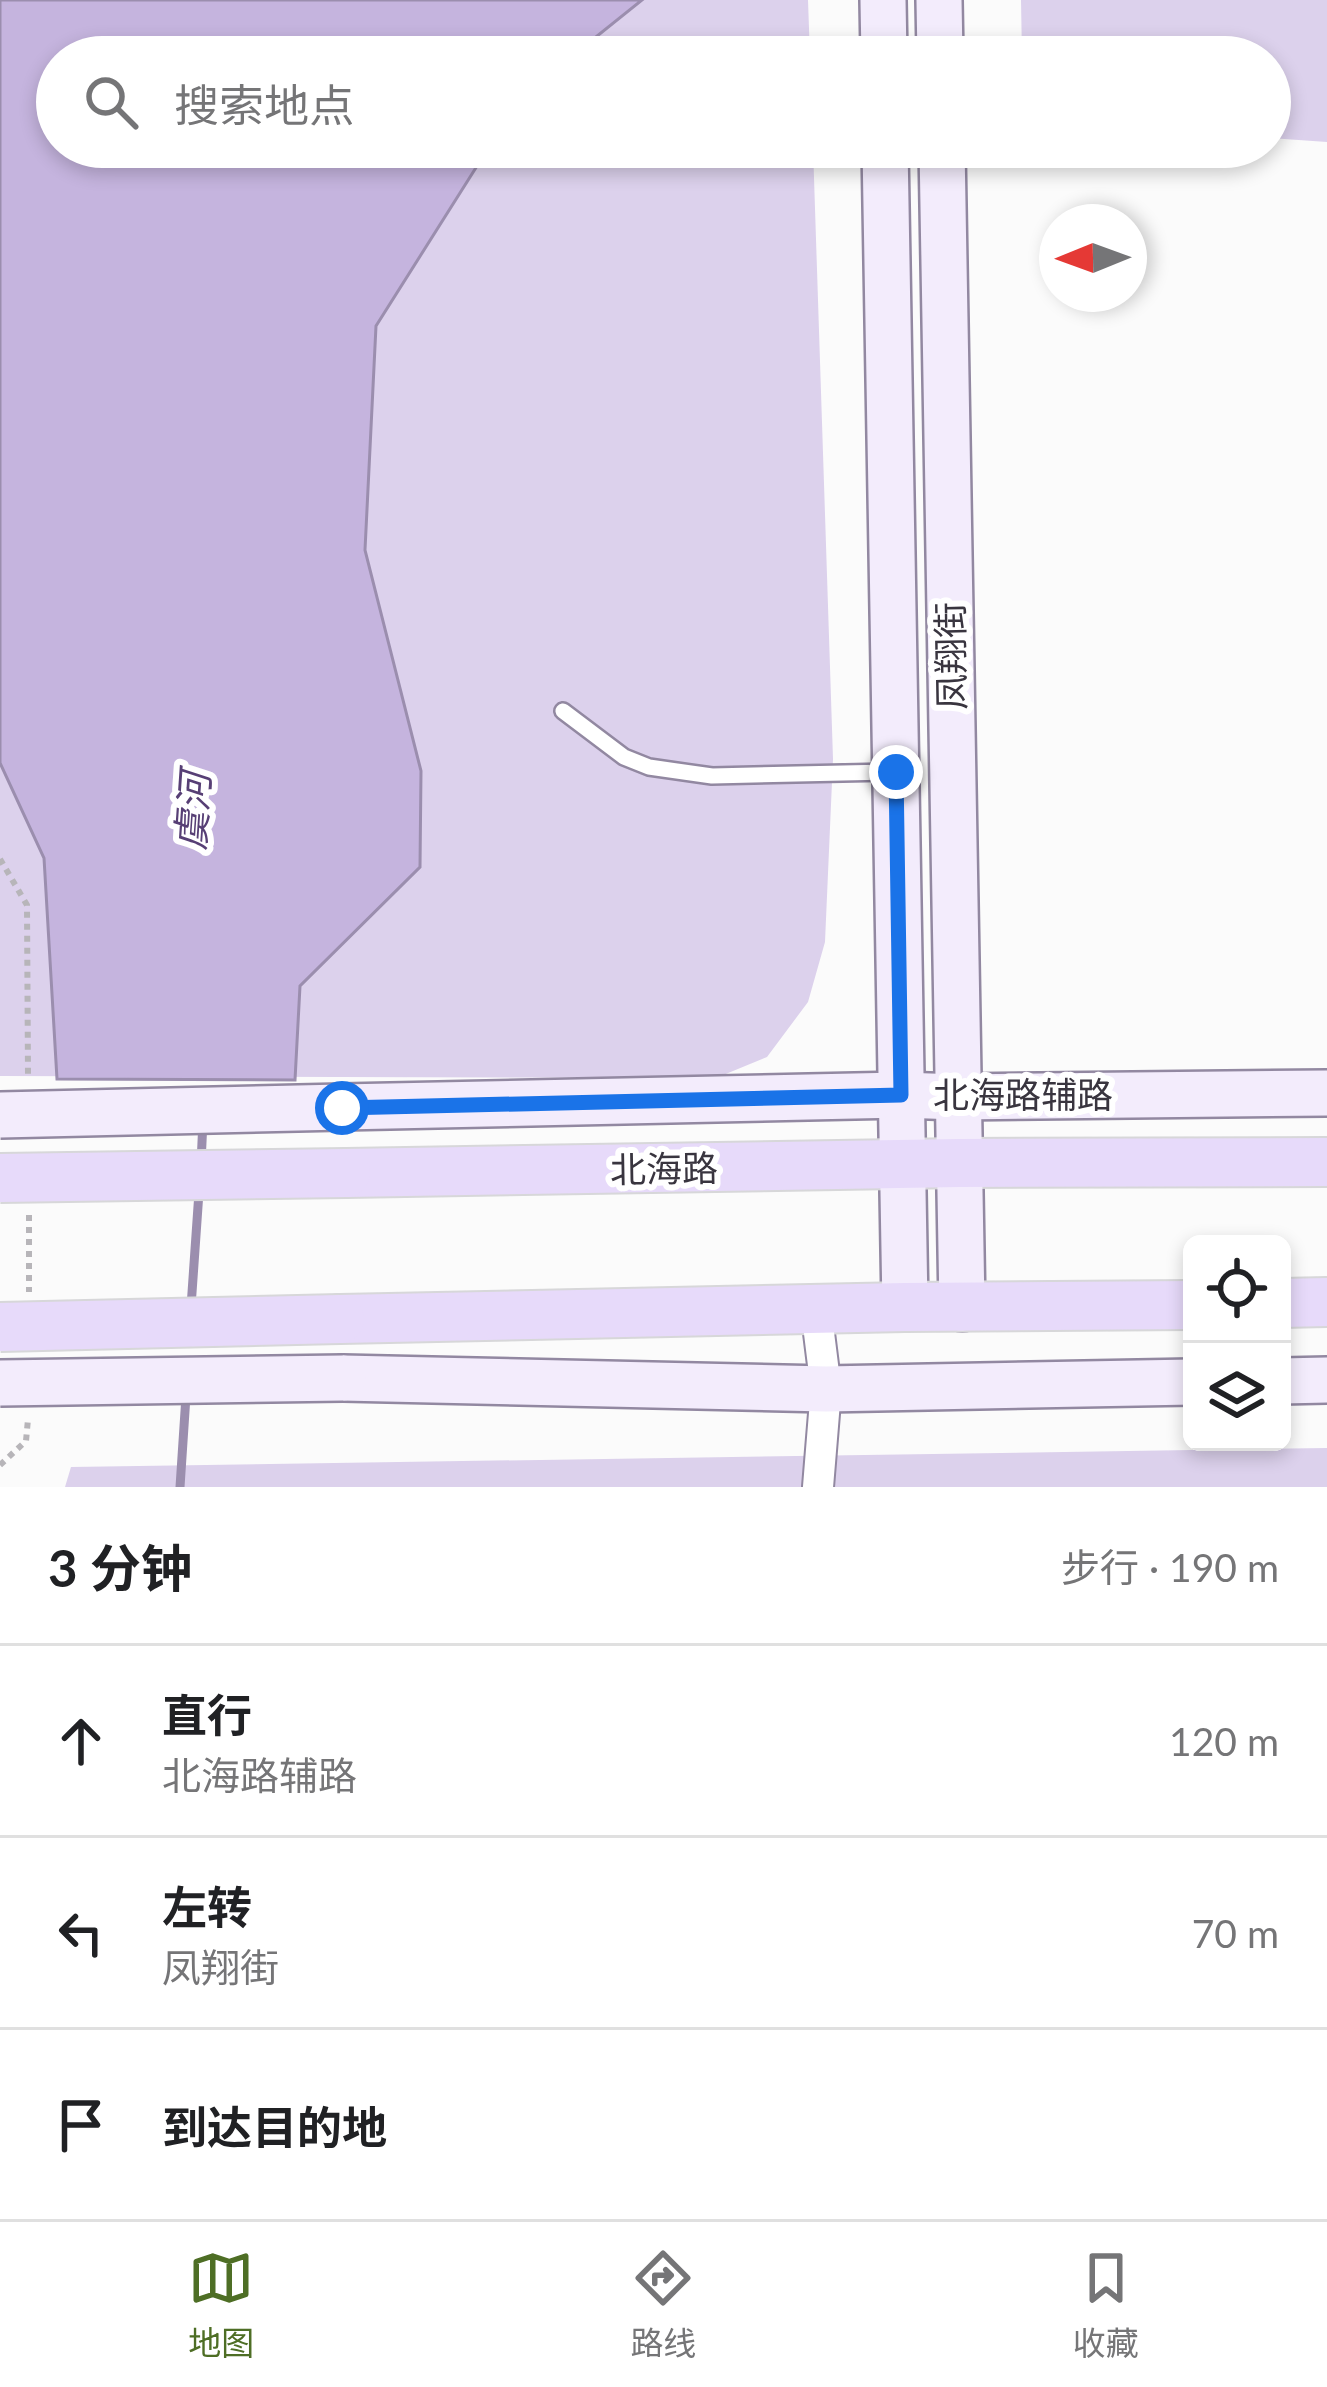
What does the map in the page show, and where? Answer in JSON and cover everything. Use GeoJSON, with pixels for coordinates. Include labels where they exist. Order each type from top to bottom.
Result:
{"type":"FeatureCollection","features":[{"type":"Feature","properties":{"kind":"main road","name":"北海路"},"geometry":{"type":"LineString","coordinates":[[0,1178],[1327,1162]]}},
{"type":"Feature","properties":{"kind":"main road"},"geometry":{"type":"LineString","coordinates":[[1291,1303],[1327,1303]]}},
{"type":"Feature","properties":{"kind":"main road"},"geometry":{"type":"LineString","coordinates":[[0,1327],[1183,1305]]}},
{"type":"Feature","properties":{"kind":"street"},"geometry":{"type":"LineString","coordinates":[[883,0],[884,36]]}},
{"type":"Feature","properties":{"kind":"street","name":"凤翔街"},"geometry":{"type":"LineString","coordinates":[[885,168],[904,1307]]}},
{"type":"Feature","properties":{"kind":"street","name":"凤翔街"},"geometry":{"type":"LineString","coordinates":[[942,168],[962,1308]]}},
{"type":"Feature","properties":{"kind":"street","name":"北海路辅路"},"geometry":{"type":"LineString","coordinates":[[0,1115],[901,1095],[1327,1093]]}},
{"type":"Feature","properties":{"kind":"street"},"geometry":{"type":"LineString","coordinates":[[816,1309],[826,1389],[818,1487]]}},
{"type":"Feature","properties":{"kind":"street"},"geometry":{"type":"LineString","coordinates":[[0,1383],[343,1378],[826,1389],[1183,1382]]}},
{"type":"Feature","properties":{"kind":"street"},"geometry":{"type":"LineString","coordinates":[[1291,1381],[1327,1380]]}},
{"type":"Feature","properties":{"kind":"lane"},"geometry":{"type":"LineString","coordinates":[[562,711],[624,757],[649,767],[712,776],[896,772]]}},
{"type":"Feature","properties":{"kind":"shaded area"},"geometry":{"type":"Polygon","coordinates":[[[0,0],[808,0],[809,36],[36,36],[36,168],[814,168],[833,759],[825,942],[808,1002],[767,1057],[716,1078],[0,1076],[0,0]]]}},
{"type":"Feature","properties":{"kind":"shaded area"},"geometry":{"type":"Polygon","coordinates":[[[1021,0],[1327,0],[1327,142],[1291,139],[1291,36],[1022,36],[1021,0]]]}},
{"type":"Feature","properties":{"kind":"shaded area"},"geometry":{"type":"Polygon","coordinates":[[[1327,1448],[1327,1487],[65,1487],[71,1467],[1327,1448]]]}},
{"type":"Feature","properties":{"kind":"water"},"geometry":{"type":"Polygon","coordinates":[[[0,0],[642,0],[597,36],[36,36],[36,168],[476,168],[376,326],[365,550],[421,771],[420,867],[300,986],[295,1080],[57,1079],[44,858],[0,763],[0,0]]]}},
{"type":"Feature","properties":{"kind":"waterway","name":"虞河"},"geometry":{"type":"LineString","coordinates":[[201,1164],[203,1120]]}},
{"type":"Feature","properties":{"kind":"waterway","name":"虞河"},"geometry":{"type":"LineString","coordinates":[[191,1307],[199,1192]]}},
{"type":"Feature","properties":{"kind":"waterway","name":"虞河"},"geometry":{"type":"LineString","coordinates":[[180,1487],[186,1396]]}},
{"type":"Feature","properties":{"kind":"route"},"geometry":{"type":"LineString","coordinates":[[342,1108],[901,1095],[896,772]]}}]}
